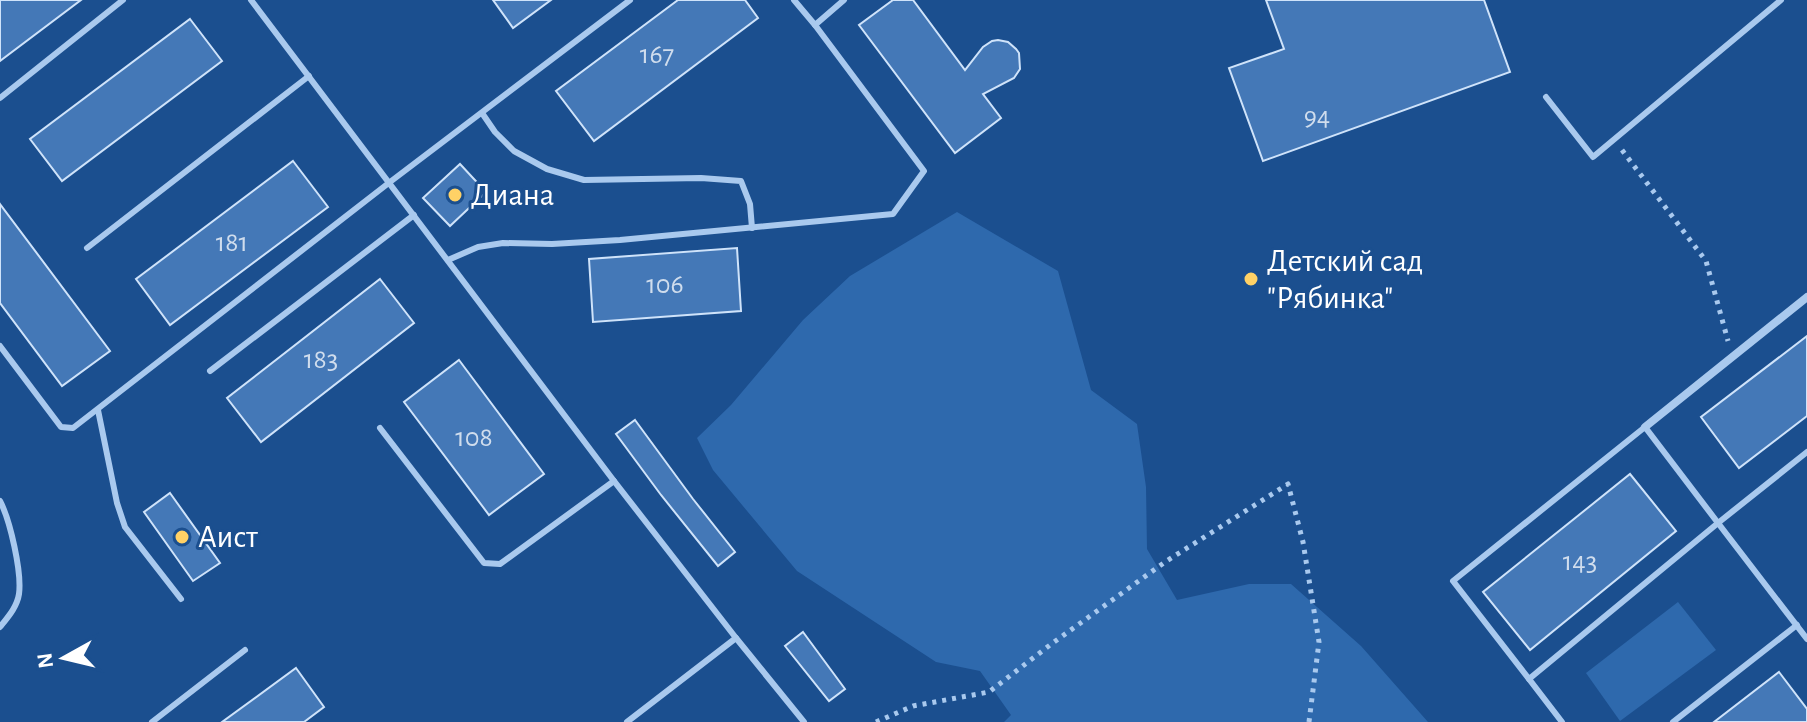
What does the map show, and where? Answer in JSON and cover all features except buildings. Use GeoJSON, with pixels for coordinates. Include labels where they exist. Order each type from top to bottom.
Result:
{"type":"FeatureCollection","features":[{"type":"Feature","properties":{"kind":"street"},"geometry":{"type":"LineString","coordinates":[[1645,427],[1807,297]]}},
{"type":"Feature","properties":{"kind":"lane"},"geometry":{"type":"LineString","coordinates":[[0,98],[123,0]]}},
{"type":"Feature","properties":{"kind":"lane"},"geometry":{"type":"LineString","coordinates":[[251,0],[614,481],[804,722]]}},
{"type":"Feature","properties":{"kind":"lane"},"geometry":{"type":"LineString","coordinates":[[0,346],[61,427],[73,428],[630,0]]}},
{"type":"Feature","properties":{"kind":"lane"},"geometry":{"type":"LineString","coordinates":[[448,260],[478,247],[503,243],[552,244],[893,214],[924,171],[794,0]]}},
{"type":"Feature","properties":{"kind":"lane"},"geometry":{"type":"LineString","coordinates":[[815,25],[844,0]]}},
{"type":"Feature","properties":{"kind":"lane"},"geometry":{"type":"LineString","coordinates":[[1546,97],[1593,157],[1781,0]]}},
{"type":"Feature","properties":{"kind":"lane"},"geometry":{"type":"LineString","coordinates":[[87,248],[309,76]]}},
{"type":"Feature","properties":{"kind":"lane"},"geometry":{"type":"LineString","coordinates":[[482,113],[514,151],[547,169],[584,180],[701,178],[741,181],[750,204],[752,228]]}},
{"type":"Feature","properties":{"kind":"lane"},"geometry":{"type":"LineString","coordinates":[[210,371],[414,215]]}},
{"type":"Feature","properties":{"kind":"lane"},"geometry":{"type":"LineString","coordinates":[[98,410],[125,527],[181,599]]}},
{"type":"Feature","properties":{"kind":"lane"},"geometry":{"type":"LineString","coordinates":[[1562,722],[1453,581],[1645,427],[1807,639]]}},
{"type":"Feature","properties":{"kind":"lane"},"geometry":{"type":"LineString","coordinates":[[380,428],[484,563],[500,564],[614,481]]}},
{"type":"Feature","properties":{"kind":"lane"},"geometry":{"type":"LineString","coordinates":[[1529,679],[1807,452]]}},
{"type":"Feature","properties":{"kind":"lane"},"geometry":{"type":"LineString","coordinates":[[0,501],[15,553],[19,596],[0,627]]}},
{"type":"Feature","properties":{"kind":"lane"},"geometry":{"type":"LineString","coordinates":[[1673,722],[1797,625]]}},
{"type":"Feature","properties":{"kind":"lane"},"geometry":{"type":"LineString","coordinates":[[627,722],[736,638]]}},
{"type":"Feature","properties":{"kind":"lane"},"geometry":{"type":"LineString","coordinates":[[152,722],[245,650]]}},
{"type":"Feature","properties":{"kind":"path"},"geometry":{"type":"LineString","coordinates":[[1615,139],[1706,261],[1733,357]]}},
{"type":"Feature","properties":{"kind":"path"},"geometry":{"type":"LineString","coordinates":[[876,722],[913,706],[989,692],[1165,562],[1288,484],[1303,542],[1319,642],[1309,722]]}},
{"type":"Feature","properties":{"kind":"shaded area"},"geometry":{"type":"Polygon","coordinates":[[[957,212],[1058,271],[1091,390],[1137,424],[1146,487],[1147,549],[1177,600],[1249,584],[1291,584],[1361,646],[1428,722],[1004,722],[1011,715],[980,671],[936,662],[797,571],[713,470],[697,438],[731,405],[803,320],[850,276],[957,212]]]}},
{"type":"Feature","properties":{"kind":"shaded area"},"geometry":{"type":"Polygon","coordinates":[[[1678,602],[1716,650],[1620,721],[1586,673],[1678,602]]]}},
{"type":"Feature","properties":{"kind":"place","name":"Диана"},"geometry":{"type":"Point","coordinates":[455,195]}},
{"type":"Feature","properties":{"kind":"place","name":"Детский сад \"Рябинка\""},"geometry":{"type":"Point","coordinates":[1251,279]}},
{"type":"Feature","properties":{"kind":"place","name":"Аист"},"geometry":{"type":"Point","coordinates":[182,537]}}]}
